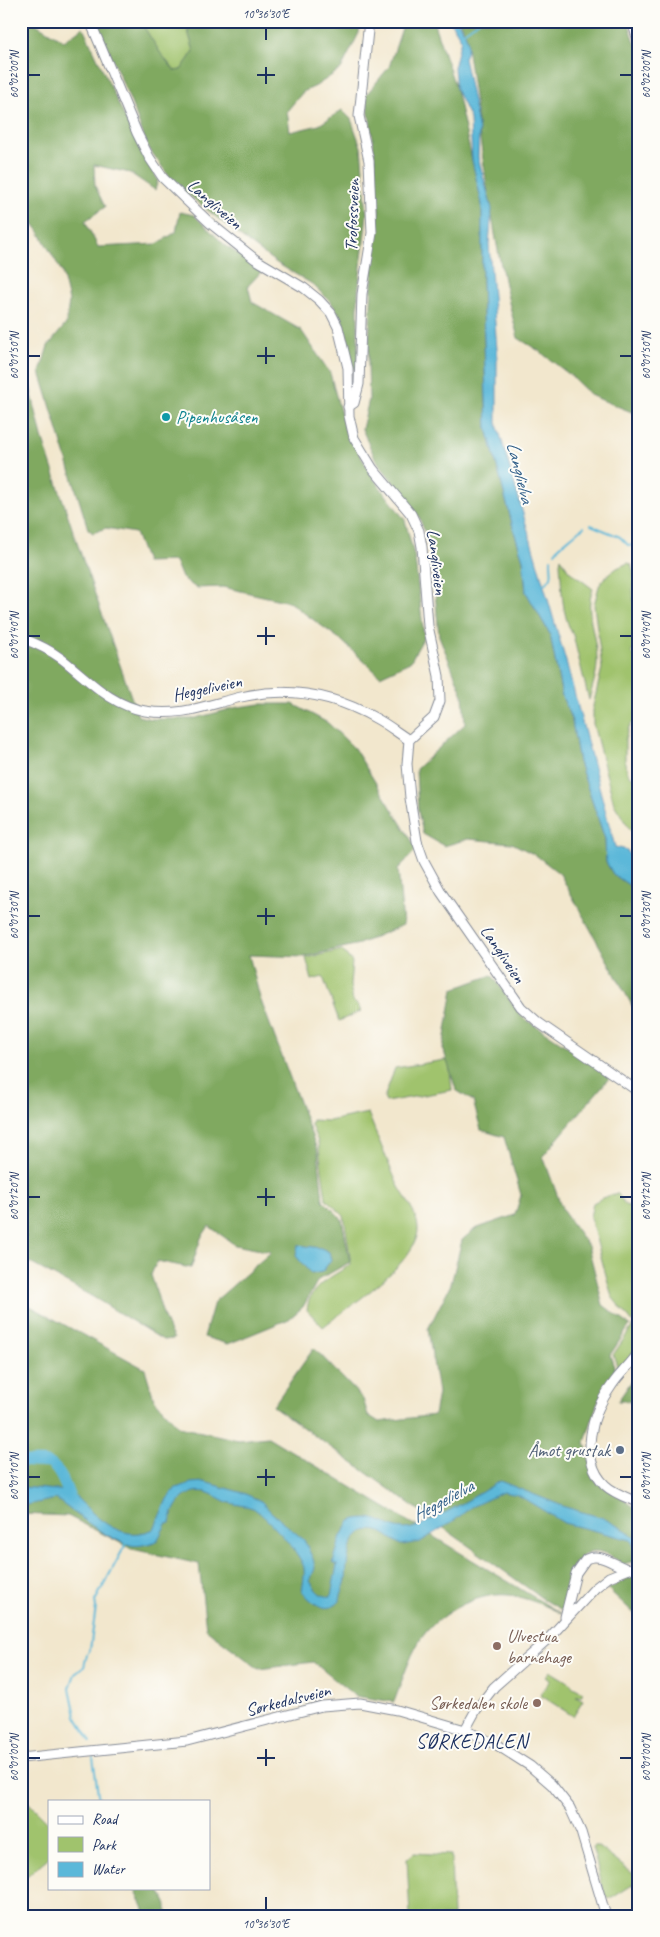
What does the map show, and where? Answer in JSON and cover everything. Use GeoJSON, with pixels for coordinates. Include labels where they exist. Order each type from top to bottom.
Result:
{"type":"FeatureCollection","features":[{"type":"Feature","properties":{"kind":"street","name":"Langliveien"},"geometry":{"type":"LineString","coordinates":[[90,21],[137,133],[149,157],[163,178],[229,239],[255,260],[313,294],[331,314],[338,327],[348,376],[348,407],[352,430],[358,445],[374,469],[411,514],[419,531],[422,547],[428,626],[439,676],[440,702],[434,717],[409,740],[407,749],[408,782],[417,841],[424,861],[441,892],[510,993],[525,1011],[539,1023],[639,1092]]}},
{"type":"Feature","properties":{"kind":"street","name":"Trofossveien"},"geometry":{"type":"LineString","coordinates":[[348,407],[354,403],[359,384],[362,294],[372,233],[369,161],[359,116],[369,21]]}},
{"type":"Feature","properties":{"kind":"street"},"geometry":{"type":"LineString","coordinates":[[632,21],[639,44]]}},
{"type":"Feature","properties":{"kind":"street","name":"Heggeliveien"},"geometry":{"type":"LineString","coordinates":[[21,638],[50,651],[109,697],[133,708],[172,713],[186,712],[263,693],[284,692],[314,695],[333,699],[360,710],[390,726],[409,740]]}},
{"type":"Feature","properties":{"kind":"street"},"geometry":{"type":"LineString","coordinates":[[639,1352],[610,1386],[604,1398],[592,1428],[590,1451],[594,1468],[606,1486],[639,1504]]}},
{"type":"Feature","properties":{"kind":"street"},"geometry":{"type":"LineString","coordinates":[[565,1619],[576,1573],[586,1559],[598,1556],[620,1567],[633,1567]]}},
{"type":"Feature","properties":{"kind":"street"},"geometry":{"type":"LineString","coordinates":[[465,1730],[476,1710],[494,1687],[549,1638],[603,1581],[633,1567]]}},
{"type":"Feature","properties":{"kind":"street","name":"Sørkedalsveien"},"geometry":{"type":"LineString","coordinates":[[21,1758],[187,1742],[310,1708],[337,1704],[360,1703],[381,1706],[465,1730],[521,1759],[540,1774],[564,1799],[574,1816],[585,1841],[606,1916]]}},
{"type":"Feature","properties":{"kind":"green space"},"geometry":{"type":"Polygon","coordinates":[[[21,21],[31,21],[64,41],[83,27],[133,135],[158,180],[155,190],[130,173],[94,165],[95,186],[105,207],[85,221],[98,247],[157,244],[176,232],[180,212],[194,215],[225,245],[262,271],[248,286],[252,302],[301,330],[330,373],[345,429],[374,479],[405,520],[415,559],[424,637],[410,662],[380,676],[341,640],[289,602],[223,587],[196,588],[182,578],[175,561],[146,562],[135,533],[106,528],[93,533],[88,529],[40,372],[48,346],[66,324],[69,301],[62,272],[38,230],[24,212],[21,211],[21,21]]]}},
{"type":"Feature","properties":{"kind":"green space"},"geometry":{"type":"Polygon","coordinates":[[[96,21],[140,21],[161,54],[175,71],[181,70],[194,51],[185,21],[360,21],[359,33],[341,69],[316,86],[303,92],[287,111],[290,132],[319,125],[342,110],[351,119],[361,147],[367,214],[358,293],[358,372],[353,367],[342,319],[331,302],[312,284],[275,262],[173,182],[148,147],[96,21]]]}},
{"type":"Feature","properties":{"kind":"green space"},"geometry":{"type":"Polygon","coordinates":[[[140,21],[185,21],[194,51],[181,70],[174,71],[140,21]]]}},
{"type":"Feature","properties":{"kind":"green space"},"geometry":{"type":"Polygon","coordinates":[[[401,21],[433,21],[456,89],[482,204],[482,280],[487,428],[523,559],[526,592],[550,634],[562,696],[572,721],[579,762],[605,839],[606,862],[613,874],[633,888],[639,899],[639,1018],[560,874],[537,856],[512,843],[468,839],[444,846],[423,834],[418,811],[416,769],[465,724],[463,695],[439,636],[431,548],[419,517],[375,458],[362,429],[369,399],[368,364],[373,264],[379,211],[373,139],[366,95],[389,67],[402,28],[401,21]]]}},
{"type":"Feature","properties":{"kind":"green space"},"geometry":{"type":"Polygon","coordinates":[[[459,21],[628,21],[639,54],[639,415],[592,396],[570,375],[539,351],[518,338],[500,263],[481,148],[465,32],[459,21]]]}},
{"type":"Feature","properties":{"kind":"green space"},"geometry":{"type":"Polygon","coordinates":[[[21,348],[42,437],[138,716],[151,719],[192,719],[238,707],[260,704],[293,704],[328,723],[354,748],[417,849],[398,869],[403,925],[359,944],[304,957],[249,955],[260,998],[318,1152],[323,1200],[342,1219],[350,1262],[318,1280],[303,1307],[289,1319],[228,1344],[204,1337],[214,1302],[271,1252],[235,1245],[209,1226],[201,1238],[191,1268],[157,1261],[151,1275],[164,1316],[174,1339],[163,1340],[93,1297],[21,1258],[21,348]]]}},
{"type":"Feature","properties":{"kind":"green space"},"geometry":{"type":"Polygon","coordinates":[[[561,558],[569,571],[593,589],[590,614],[597,663],[589,700],[573,635],[564,609],[561,558]]]}},
{"type":"Feature","properties":{"kind":"green space"},"geometry":{"type":"Polygon","coordinates":[[[628,563],[631,564],[634,573],[634,610],[639,622],[639,646],[631,652],[639,661],[639,701],[635,720],[629,727],[625,739],[625,764],[629,775],[639,781],[639,835],[631,831],[614,804],[593,724],[593,706],[602,668],[594,605],[599,586],[604,578],[617,568],[628,563]]]}},
{"type":"Feature","properties":{"kind":"green space"},"geometry":{"type":"Polygon","coordinates":[[[342,950],[352,962],[350,985],[353,1002],[358,1005],[361,1011],[339,1021],[323,977],[312,980],[306,958],[342,950]]]}},
{"type":"Feature","properties":{"kind":"green space"},"geometry":{"type":"Polygon","coordinates":[[[492,975],[521,1016],[611,1076],[543,1156],[563,1211],[588,1246],[603,1305],[630,1325],[610,1355],[616,1373],[598,1401],[585,1442],[595,1481],[639,1510],[639,1560],[623,1564],[602,1552],[594,1551],[587,1553],[580,1558],[572,1575],[562,1610],[543,1599],[273,1406],[314,1348],[363,1399],[368,1415],[379,1422],[434,1415],[438,1393],[428,1329],[451,1284],[462,1240],[475,1229],[515,1215],[521,1195],[504,1137],[481,1130],[473,1101],[456,1090],[443,1048],[453,989],[492,975]]]}},
{"type":"Feature","properties":{"kind":"green space"},"geometry":{"type":"Polygon","coordinates":[[[445,1060],[449,1063],[452,1090],[386,1102],[384,1098],[395,1068],[445,1060]]]}},
{"type":"Feature","properties":{"kind":"green space"},"geometry":{"type":"Polygon","coordinates":[[[368,1113],[397,1183],[415,1216],[418,1228],[415,1241],[407,1255],[395,1269],[364,1296],[323,1327],[307,1310],[312,1294],[323,1282],[351,1264],[344,1216],[326,1199],[318,1142],[311,1125],[312,1120],[329,1121],[368,1113]]]}},
{"type":"Feature","properties":{"kind":"green space"},"geometry":{"type":"Polygon","coordinates":[[[617,1193],[626,1206],[639,1203],[639,1346],[619,1371],[613,1355],[634,1324],[612,1297],[590,1217],[593,1203],[617,1193]]]}},
{"type":"Feature","properties":{"kind":"green space"},"geometry":{"type":"Polygon","coordinates":[[[21,1301],[145,1369],[154,1399],[179,1427],[239,1440],[268,1437],[562,1614],[536,1602],[508,1595],[483,1597],[458,1607],[435,1623],[419,1642],[394,1702],[355,1696],[313,1662],[259,1669],[206,1629],[199,1564],[132,1549],[68,1516],[21,1514],[21,1301]]]}},
{"type":"Feature","properties":{"kind":"green space"},"geometry":{"type":"Polygon","coordinates":[[[639,1370],[639,1401],[618,1401],[639,1370]]]}},
{"type":"Feature","properties":{"kind":"green space"},"geometry":{"type":"Polygon","coordinates":[[[639,1577],[639,1618],[608,1589],[628,1578],[639,1577]]]}},
{"type":"Feature","properties":{"kind":"green space"},"geometry":{"type":"Polygon","coordinates":[[[550,1671],[583,1692],[581,1696],[576,1696],[583,1700],[573,1716],[540,1695],[550,1680],[546,1677],[550,1671]]]}},
{"type":"Feature","properties":{"kind":"green space"},"geometry":{"type":"Polygon","coordinates":[[[28,1802],[48,1822],[48,1858],[21,1881],[21,1804],[28,1802]]]}},
{"type":"Feature","properties":{"kind":"green space"},"geometry":{"type":"Polygon","coordinates":[[[597,1846],[636,1876],[637,1882],[612,1898],[608,1898],[605,1895],[592,1847],[597,1846]]]}},
{"type":"Feature","properties":{"kind":"green space"},"geometry":{"type":"Polygon","coordinates":[[[414,1853],[451,1855],[453,1916],[410,1916],[407,1859],[414,1853]]]}},
{"type":"Feature","properties":{"kind":"green space"},"geometry":{"type":"Polygon","coordinates":[[[136,1890],[160,1890],[167,1905],[167,1916],[143,1916],[144,1909],[136,1890]]]}},
{"type":"Feature","properties":{"kind":"water"},"geometry":{"type":"Polygon","coordinates":[[[450,21],[457,21],[467,39],[464,58],[479,131],[478,157],[492,209],[489,244],[497,350],[497,424],[567,665],[615,847],[627,850],[639,875],[639,899],[633,888],[613,874],[606,862],[605,839],[579,762],[572,721],[562,696],[550,634],[526,592],[523,559],[487,428],[482,280],[482,204],[472,160],[470,119],[456,89],[454,68],[461,39],[450,21]]]}},
{"type":"Feature","properties":{"kind":"water"},"geometry":{"type":"Polygon","coordinates":[[[298,1245],[321,1248],[329,1252],[331,1260],[322,1272],[311,1274],[296,1256],[298,1245]]]}},
{"type":"Feature","properties":{"kind":"water"},"geometry":{"type":"Polygon","coordinates":[[[500,1481],[565,1507],[603,1518],[627,1531],[639,1541],[639,1558],[631,1540],[564,1523],[518,1495],[503,1492],[471,1507],[455,1520],[420,1542],[401,1545],[381,1532],[370,1530],[362,1532],[356,1537],[349,1552],[345,1585],[340,1601],[330,1607],[325,1607],[315,1603],[302,1591],[304,1568],[302,1562],[290,1545],[259,1512],[253,1508],[227,1502],[206,1492],[199,1491],[187,1495],[177,1504],[170,1523],[166,1524],[157,1541],[133,1546],[110,1537],[56,1499],[21,1506],[21,1487],[70,1491],[108,1525],[129,1533],[141,1533],[154,1529],[167,1499],[176,1488],[191,1483],[204,1482],[243,1493],[261,1501],[304,1540],[315,1568],[310,1581],[318,1592],[324,1596],[331,1596],[337,1565],[333,1563],[341,1536],[350,1521],[369,1518],[396,1528],[414,1527],[457,1507],[500,1481]]]}},
{"type":"Feature","properties":{"kind":"waterway"},"geometry":{"type":"LineString","coordinates":[[462,33],[479,21]]}},
{"type":"Feature","properties":{"kind":"waterway"},"geometry":{"type":"LineString","coordinates":[[591,525],[620,537],[628,545],[639,546]]}},
{"type":"Feature","properties":{"kind":"waterway"},"geometry":{"type":"LineString","coordinates":[[555,552],[584,527]]}},
{"type":"Feature","properties":{"kind":"waterway"},"geometry":{"type":"LineString","coordinates":[[541,586],[551,577],[551,559]]}},
{"type":"Feature","properties":{"kind":"waterway","name":"Heggelielva"},"geometry":{"type":"LineString","coordinates":[[21,1460],[52,1465],[63,1480],[72,1503]]}},
{"type":"Feature","properties":{"kind":"waterway"},"geometry":{"type":"LineString","coordinates":[[91,1742],[76,1716],[70,1688],[75,1674],[84,1667],[90,1650],[96,1607],[95,1601],[127,1542]]}},
{"type":"Feature","properties":{"kind":"waterway"},"geometry":{"type":"LineString","coordinates":[[93,1757],[99,1800]]}},
{"type":"Feature","properties":{"kind":"place","name":"Pipenhusåsen"},"geometry":{"type":"Point","coordinates":[166,417]}},
{"type":"Feature","properties":{"kind":"place","name":"Åmot grustak"},"geometry":{"type":"Point","coordinates":[620,1450]}},
{"type":"Feature","properties":{"kind":"place","name":"Ulvestua barnehage"},"geometry":{"type":"Point","coordinates":[497,1646]}},
{"type":"Feature","properties":{"kind":"place","name":"Sørkedalen skole"},"geometry":{"type":"Point","coordinates":[537,1703]}},
{"type":"Feature","properties":{"kind":"district","name":"SØRKEDALEN"},"geometry":{"type":"Point","coordinates":[472,1741]}},
{"type":"Feature","properties":{"kind":"water label","name":"Langlielva"},"geometry":{"type":"Point","coordinates":[521,472]}}]}
